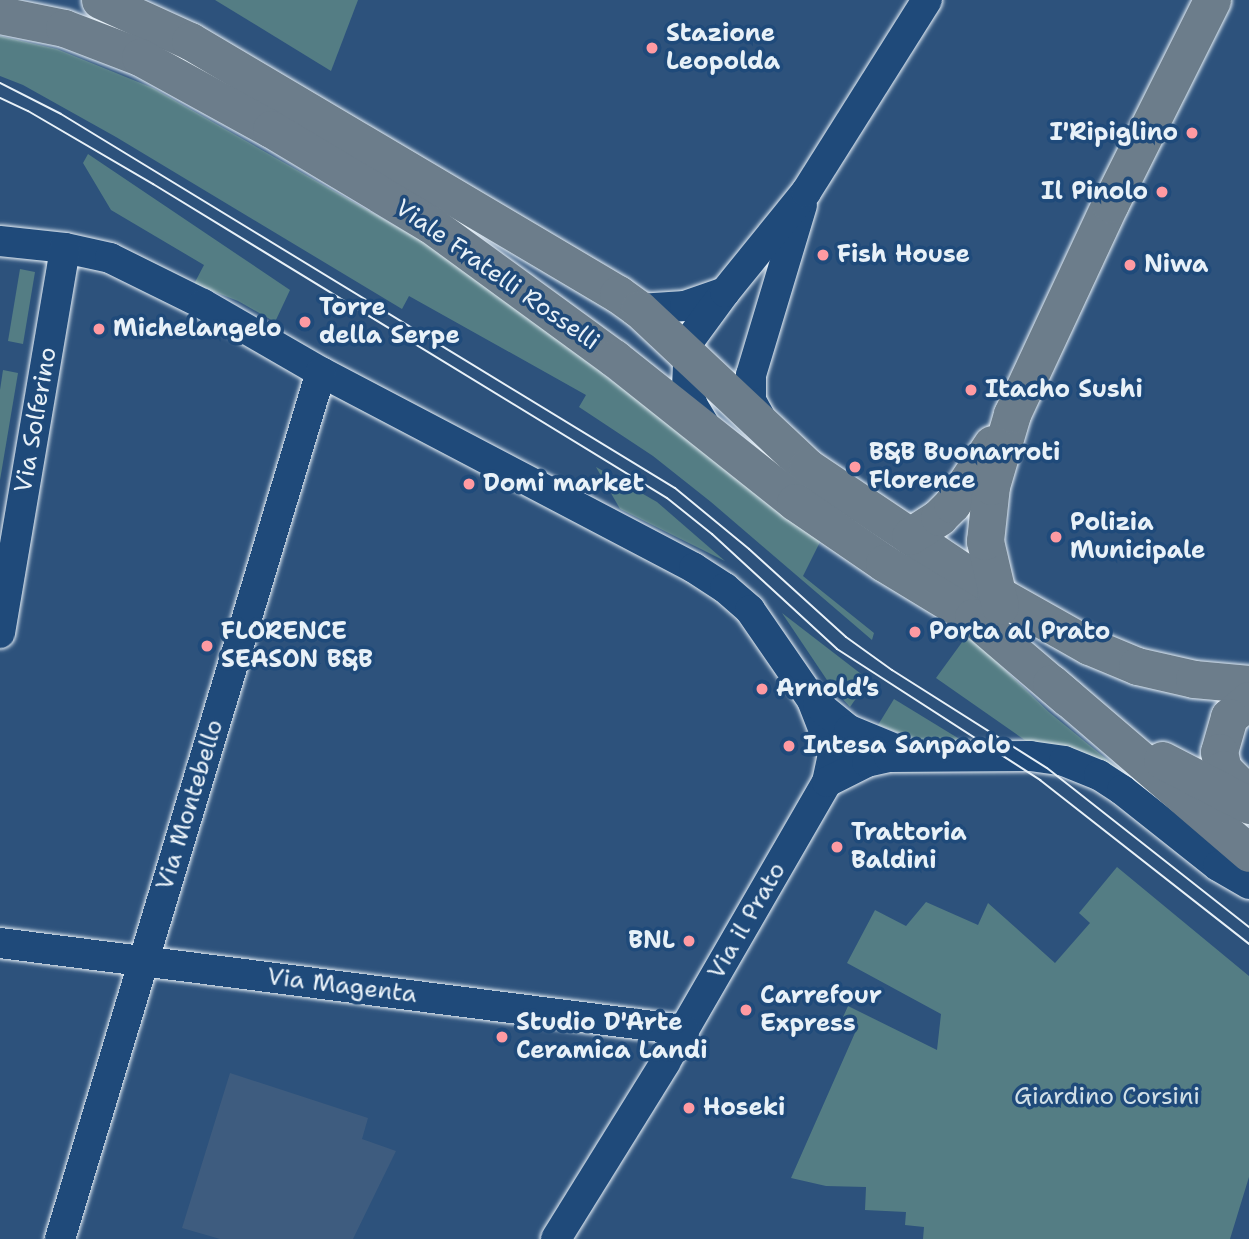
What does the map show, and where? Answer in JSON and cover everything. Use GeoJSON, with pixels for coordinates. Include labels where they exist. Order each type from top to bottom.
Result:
{"type":"FeatureCollection","features":[{"type":"Feature","properties":{"kind":"main road"},"geometry":{"type":"LineString","coordinates":[[910,536],[939,517],[952,504],[1012,414],[1110,204],[1212,0]]}},
{"type":"Feature","properties":{"kind":"main road","name":"Viale Fratelli Rosselli"},"geometry":{"type":"LineString","coordinates":[[115,4],[211,54],[526,237],[639,309],[807,467],[995,593],[1089,646],[1137,666],[1194,679],[1249,684]]}},
{"type":"Feature","properties":{"kind":"main road","name":"Viale Fratelli Rosselli"},"geometry":{"type":"LineString","coordinates":[[0,15],[47,23],[103,42],[183,79],[430,224],[523,288],[795,502],[884,563],[973,617],[1081,709]]}},
{"type":"Feature","properties":{"kind":"main road"},"geometry":{"type":"LineString","coordinates":[[1012,414],[987,512],[985,553],[995,593],[1018,642],[1047,679],[1249,853]]}},
{"type":"Feature","properties":{"kind":"main road"},"geometry":{"type":"LineString","coordinates":[[1249,700],[1229,718],[1219,752],[1223,769],[1249,795]]}},
{"type":"Feature","properties":{"kind":"main road"},"geometry":{"type":"LineString","coordinates":[[1081,709],[1144,751],[1249,805]]}},
{"type":"Feature","properties":{"kind":"street"},"geometry":{"type":"LineString","coordinates":[[715,439],[701,421],[689,397],[686,353],[689,341],[724,292],[806,192],[927,0]]}},
{"type":"Feature","properties":{"kind":"street"},"geometry":{"type":"LineString","coordinates":[[771,435],[751,401],[751,375],[806,192]]}},
{"type":"Feature","properties":{"kind":"street"},"geometry":{"type":"LineString","coordinates":[[0,241],[65,248],[110,258],[203,304],[321,372],[694,568],[737,597],[767,631],[812,700],[833,754],[827,782]]}},
{"type":"Feature","properties":{"kind":"street","name":"Via Solferino"},"geometry":{"type":"LineString","coordinates":[[0,633],[65,248]]}},
{"type":"Feature","properties":{"kind":"street"},"geometry":{"type":"LineString","coordinates":[[639,309],[685,306],[724,292]]}},
{"type":"Feature","properties":{"kind":"street","name":"Via Montebello"},"geometry":{"type":"LineString","coordinates":[[60,1239],[321,372]]}},
{"type":"Feature","properties":{"kind":"street"},"geometry":{"type":"LineString","coordinates":[[812,700],[849,730],[912,755]]}},
{"type":"Feature","properties":{"kind":"street"},"geometry":{"type":"LineString","coordinates":[[827,782],[867,762],[912,755],[972,759],[1030,756],[1078,766],[1122,790],[1218,866],[1249,884]]}},
{"type":"Feature","properties":{"kind":"street","name":"Via il Prato"},"geometry":{"type":"LineString","coordinates":[[556,1239],[684,1030],[827,782]]}},
{"type":"Feature","properties":{"kind":"street","name":"Via Magenta"},"geometry":{"type":"LineString","coordinates":[[0,943],[684,1030]]}},
{"type":"Feature","properties":{"kind":"shaded area"},"geometry":{"type":"Polygon","coordinates":[[[230,1073],[368,1118],[362,1139],[396,1151],[353,1239],[220,1239],[182,1228],[230,1073]]]}},
{"type":"Feature","properties":{"kind":"green space"},"geometry":{"type":"Polygon","coordinates":[[[215,0],[358,0],[331,71],[215,0]]]}},
{"type":"Feature","properties":{"kind":"green space"},"geometry":{"type":"Polygon","coordinates":[[[0,36],[57,49],[153,88],[438,250],[822,538],[803,576],[874,633],[872,640],[711,502],[653,456],[579,407],[586,395],[409,296],[402,309],[116,137],[23,85],[0,76],[0,36]]]}},
{"type":"Feature","properties":{"kind":"green space"},"geometry":{"type":"Polygon","coordinates":[[[88,154],[290,290],[275,322],[238,301],[194,284],[204,265],[111,210],[83,163],[88,154]]]}},
{"type":"Feature","properties":{"kind":"green space"},"geometry":{"type":"Polygon","coordinates":[[[20,269],[35,272],[23,344],[8,341],[20,269]]]}},
{"type":"Feature","properties":{"kind":"green space"},"geometry":{"type":"Polygon","coordinates":[[[3,370],[18,373],[0,480],[0,390],[3,370]]]}},
{"type":"Feature","properties":{"kind":"green space"},"geometry":{"type":"Polygon","coordinates":[[[596,467],[657,502],[725,561],[620,509],[596,467]]]}},
{"type":"Feature","properties":{"kind":"green space"},"geometry":{"type":"Polygon","coordinates":[[[782,613],[869,680],[850,707],[831,686],[782,613]]]}},
{"type":"Feature","properties":{"kind":"green space"},"geometry":{"type":"Polygon","coordinates":[[[968,634],[1049,712],[1166,808],[1029,743],[936,678],[968,634]]]}},
{"type":"Feature","properties":{"kind":"green space"},"geometry":{"type":"Polygon","coordinates":[[[894,699],[966,743],[923,742],[878,725],[894,699]]]}},
{"type":"Feature","properties":{"kind":"green space","name":"Giardino Corsini"},"geometry":{"type":"Polygon","coordinates":[[[1117,867],[1249,976],[1249,1177],[1230,1239],[923,1239],[924,1227],[905,1225],[906,1212],[865,1210],[866,1187],[826,1186],[791,1178],[858,1026],[843,1017],[848,1006],[937,1050],[941,1014],[847,963],[875,910],[906,926],[926,902],[978,925],[988,903],[1055,963],[1090,923],[1079,913],[1117,867]]]}},
{"type":"Feature","properties":{"kind":"tram line"},"geometry":{"type":"LineString","coordinates":[[0,83],[61,114],[675,488],[749,549],[846,637],[892,670],[1047,768],[1249,927]]}},
{"type":"Feature","properties":{"kind":"tram line"},"geometry":{"type":"LineString","coordinates":[[0,98],[28,111],[153,184],[667,498],[712,534],[837,649],[1040,780],[1249,944]]}},
{"type":"Feature","properties":{"kind":"place","name":"Stazione Leopolda"},"geometry":{"type":"Point","coordinates":[652,48]}},
{"type":"Feature","properties":{"kind":"place","name":"I'Ripiglino"},"geometry":{"type":"Point","coordinates":[1192,133]}},
{"type":"Feature","properties":{"kind":"place","name":"Il Pinolo"},"geometry":{"type":"Point","coordinates":[1162,192]}},
{"type":"Feature","properties":{"kind":"place","name":"Fish House"},"geometry":{"type":"Point","coordinates":[823,255]}},
{"type":"Feature","properties":{"kind":"place","name":"Niwa"},"geometry":{"type":"Point","coordinates":[1130,265]}},
{"type":"Feature","properties":{"kind":"place","name":"Torre della Serpe"},"geometry":{"type":"Point","coordinates":[305,322]}},
{"type":"Feature","properties":{"kind":"place","name":"Michelangelo"},"geometry":{"type":"Point","coordinates":[99,329]}},
{"type":"Feature","properties":{"kind":"place","name":"Itacho Sushi"},"geometry":{"type":"Point","coordinates":[971,390]}},
{"type":"Feature","properties":{"kind":"place","name":"B&B Buonarroti Florence"},"geometry":{"type":"Point","coordinates":[855,467]}},
{"type":"Feature","properties":{"kind":"place","name":"Domi market"},"geometry":{"type":"Point","coordinates":[469,484]}},
{"type":"Feature","properties":{"kind":"place","name":"Polizia Municipale"},"geometry":{"type":"Point","coordinates":[1056,537]}},
{"type":"Feature","properties":{"kind":"place","name":"Porta al Prato"},"geometry":{"type":"Point","coordinates":[915,632]}},
{"type":"Feature","properties":{"kind":"place","name":"FLORENCE SEASON B&B"},"geometry":{"type":"Point","coordinates":[207,646]}},
{"type":"Feature","properties":{"kind":"place","name":"Arnold’s"},"geometry":{"type":"Point","coordinates":[762,689]}},
{"type":"Feature","properties":{"kind":"place","name":"Intesa Sanpaolo"},"geometry":{"type":"Point","coordinates":[789,746]}},
{"type":"Feature","properties":{"kind":"place","name":"Trattoria Baldini"},"geometry":{"type":"Point","coordinates":[837,847]}},
{"type":"Feature","properties":{"kind":"place","name":"BNL"},"geometry":{"type":"Point","coordinates":[689,941]}},
{"type":"Feature","properties":{"kind":"place","name":"Carrefour Express"},"geometry":{"type":"Point","coordinates":[746,1010]}},
{"type":"Feature","properties":{"kind":"place","name":"Studio D'Arte Ceramica Landi"},"geometry":{"type":"Point","coordinates":[502,1037]}},
{"type":"Feature","properties":{"kind":"place","name":"Hoseki"},"geometry":{"type":"Point","coordinates":[689,1108]}}]}
